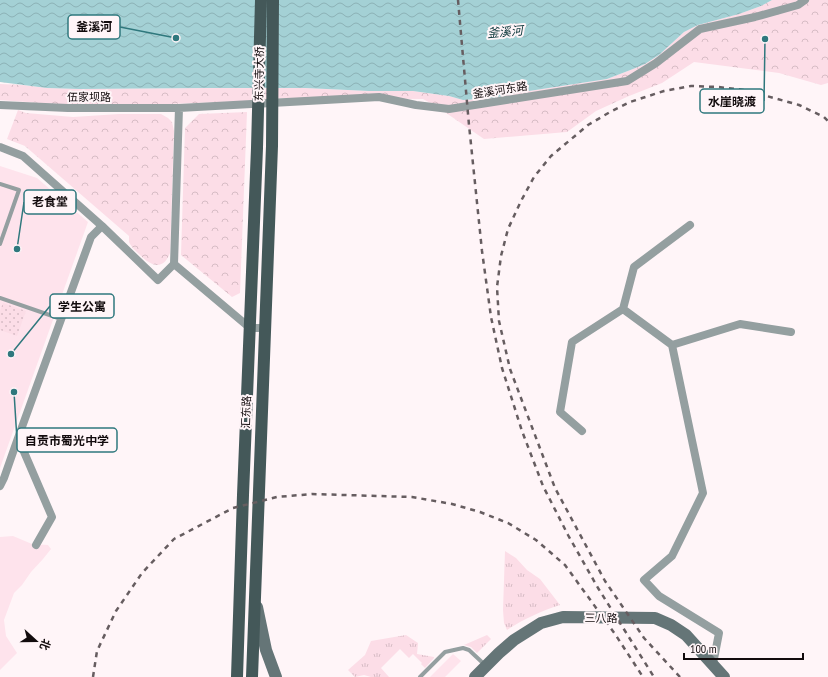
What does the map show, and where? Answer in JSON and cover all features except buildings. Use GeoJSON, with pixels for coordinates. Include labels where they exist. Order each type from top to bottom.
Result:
{"type":"FeatureCollection","features":[{"type":"Feature","properties":{"kind":"main road","name":"东兴寺大桥"},"geometry":{"type":"LineString","coordinates":[[257,148],[260,0]]}},
{"type":"Feature","properties":{"kind":"main road","name":"东兴寺大桥"},"geometry":{"type":"LineString","coordinates":[[272,146],[273,0]]}},
{"type":"Feature","properties":{"kind":"main road","name":"汇东路"},"geometry":{"type":"LineString","coordinates":[[252,677],[272,146]]}},
{"type":"Feature","properties":{"kind":"main road","name":"汇东路"},"geometry":{"type":"LineString","coordinates":[[237,677],[257,148]]}},
{"type":"Feature","properties":{"kind":"main road"},"geometry":{"type":"LineString","coordinates":[[254,597],[266,650],[276,677]]}},
{"type":"Feature","properties":{"kind":"main road","name":"三八路"},"geometry":{"type":"LineString","coordinates":[[475,677],[514,640],[541,623],[563,617],[655,618],[672,625],[686,635],[724,677]]}},
{"type":"Feature","properties":{"kind":"street","name":"釜溪河东路"},"geometry":{"type":"LineString","coordinates":[[178,108],[379,97],[416,105],[449,109],[627,81],[656,62],[700,29],[755,17],[798,5],[805,0]]}},
{"type":"Feature","properties":{"kind":"street","name":"伍家坝路"},"geometry":{"type":"LineString","coordinates":[[0,105],[68,108],[178,108]]}},
{"type":"Feature","properties":{"kind":"street"},"geometry":{"type":"LineString","coordinates":[[0,147],[23,156],[102,226],[158,280],[174,264],[178,108]]}},
{"type":"Feature","properties":{"kind":"street"},"geometry":{"type":"LineString","coordinates":[[582,431],[560,412],[572,342],[623,309],[634,266],[690,225]]}},
{"type":"Feature","properties":{"kind":"street"},"geometry":{"type":"LineString","coordinates":[[0,486],[91,237],[102,226]]}},
{"type":"Feature","properties":{"kind":"street"},"geometry":{"type":"LineString","coordinates":[[174,264],[250,328],[265,328]]}},
{"type":"Feature","properties":{"kind":"street"},"geometry":{"type":"LineString","coordinates":[[623,309],[672,346],[704,493],[672,556],[644,580],[659,596],[719,633],[713,664]]}},
{"type":"Feature","properties":{"kind":"street"},"geometry":{"type":"LineString","coordinates":[[672,346],[740,324],[791,332]]}},
{"type":"Feature","properties":{"kind":"street"},"geometry":{"type":"LineString","coordinates":[[18,438],[52,517],[36,545]]}},
{"type":"Feature","properties":{"kind":"lane"},"geometry":{"type":"LineString","coordinates":[[0,184],[19,190],[0,244]]}},
{"type":"Feature","properties":{"kind":"lane"},"geometry":{"type":"LineString","coordinates":[[0,298],[61,319]]}},
{"type":"Feature","properties":{"kind":"lane"},"geometry":{"type":"LineString","coordinates":[[420,677],[445,652],[463,648],[469,650],[486,666]]}},
{"type":"Feature","properties":{"kind":"shaded area"},"geometry":{"type":"Polygon","coordinates":[[[0,166],[37,178],[88,222],[0,468],[0,166]]]}},
{"type":"Feature","properties":{"kind":"shaded area"},"geometry":{"type":"Polygon","coordinates":[[[13,536],[32,544],[48,545],[51,549],[14,593],[4,620],[6,636],[17,653],[0,670],[0,537],[13,536]]]}},
{"type":"Feature","properties":{"kind":"shaded area"},"geometry":{"type":"Polygon","coordinates":[[[453,654],[461,661],[445,677],[430,677],[453,654]]]}},
{"type":"Feature","properties":{"kind":"green space"},"geometry":{"type":"Polygon","coordinates":[[[772,0],[828,0],[828,83],[821,85],[779,73],[694,62],[662,83],[596,111],[567,132],[484,139],[436,106],[423,99],[285,98],[119,106],[54,104],[0,100],[0,84],[79,89],[305,88],[369,91],[413,91],[449,96],[463,100],[494,98],[516,93],[607,79],[645,64],[659,55],[684,32],[698,25],[739,14],[761,6],[772,0]]]}},
{"type":"Feature","properties":{"kind":"green space"},"geometry":{"type":"Polygon","coordinates":[[[18,110],[26,113],[73,117],[119,114],[161,114],[172,122],[174,131],[170,253],[164,262],[156,265],[144,259],[131,246],[129,236],[25,146],[7,139],[18,110]]]}},
{"type":"Feature","properties":{"kind":"green space"},"geometry":{"type":"Polygon","coordinates":[[[247,112],[240,293],[232,297],[181,255],[185,128],[199,114],[247,112]]]}},
{"type":"Feature","properties":{"kind":"green space"},"geometry":{"type":"Polygon","coordinates":[[[3,303],[26,311],[17,336],[0,330],[0,311],[3,303]]]}},
{"type":"Feature","properties":{"kind":"green space"},"geometry":{"type":"Polygon","coordinates":[[[505,551],[516,558],[527,570],[540,579],[560,605],[520,622],[507,630],[504,623],[503,610],[505,551]]]}},
{"type":"Feature","properties":{"kind":"green space"},"geometry":{"type":"Polygon","coordinates":[[[406,635],[418,643],[417,654],[434,657],[425,668],[413,654],[409,658],[400,649],[381,668],[389,677],[371,677],[364,675],[355,677],[348,670],[365,655],[371,641],[406,635]]]}},
{"type":"Feature","properties":{"kind":"green space"},"geometry":{"type":"Polygon","coordinates":[[[487,635],[491,639],[477,653],[471,647],[464,645],[487,635]]]}},
{"type":"Feature","properties":{"kind":"water"},"geometry":{"type":"Polygon","coordinates":[[[0,0],[772,0],[761,6],[739,14],[698,25],[684,32],[659,55],[645,64],[607,79],[516,93],[494,98],[463,100],[449,96],[413,91],[369,91],[305,88],[79,89],[47,88],[0,82],[0,0]]]}},
{"type":"Feature","properties":{"kind":"railway"},"geometry":{"type":"LineString","coordinates":[[458,0],[482,251],[491,317],[502,368],[522,431],[543,486],[568,535],[598,588],[654,677]]}},
{"type":"Feature","properties":{"kind":"railway"},"geometry":{"type":"LineString","coordinates":[[680,677],[644,638],[605,581],[555,488],[510,369],[499,321],[497,287],[501,256],[508,229],[534,177],[551,156],[588,125],[630,102],[664,91],[691,86],[718,87],[745,90],[799,105],[824,117],[828,121]]}},
{"type":"Feature","properties":{"kind":"railway"},"geometry":{"type":"LineString","coordinates":[[93,677],[97,651],[116,611],[142,573],[174,539],[233,508],[277,497],[312,494],[412,497],[452,504],[480,512],[508,523],[536,540],[565,565],[615,634],[643,677]]}},
{"type":"Feature","properties":{"kind":"place","name":"釜溪河"},"geometry":{"type":"Point","coordinates":[176,38]}},
{"type":"Feature","properties":{"kind":"place","name":"水崖晓渡"},"geometry":{"type":"Point","coordinates":[765,39]}},
{"type":"Feature","properties":{"kind":"place","name":"老食堂"},"geometry":{"type":"Point","coordinates":[17,249]}},
{"type":"Feature","properties":{"kind":"place","name":"学生公寓"},"geometry":{"type":"Point","coordinates":[11,354]}},
{"type":"Feature","properties":{"kind":"place","name":"自贡市蜀光中学"},"geometry":{"type":"Point","coordinates":[14,392]}}]}
